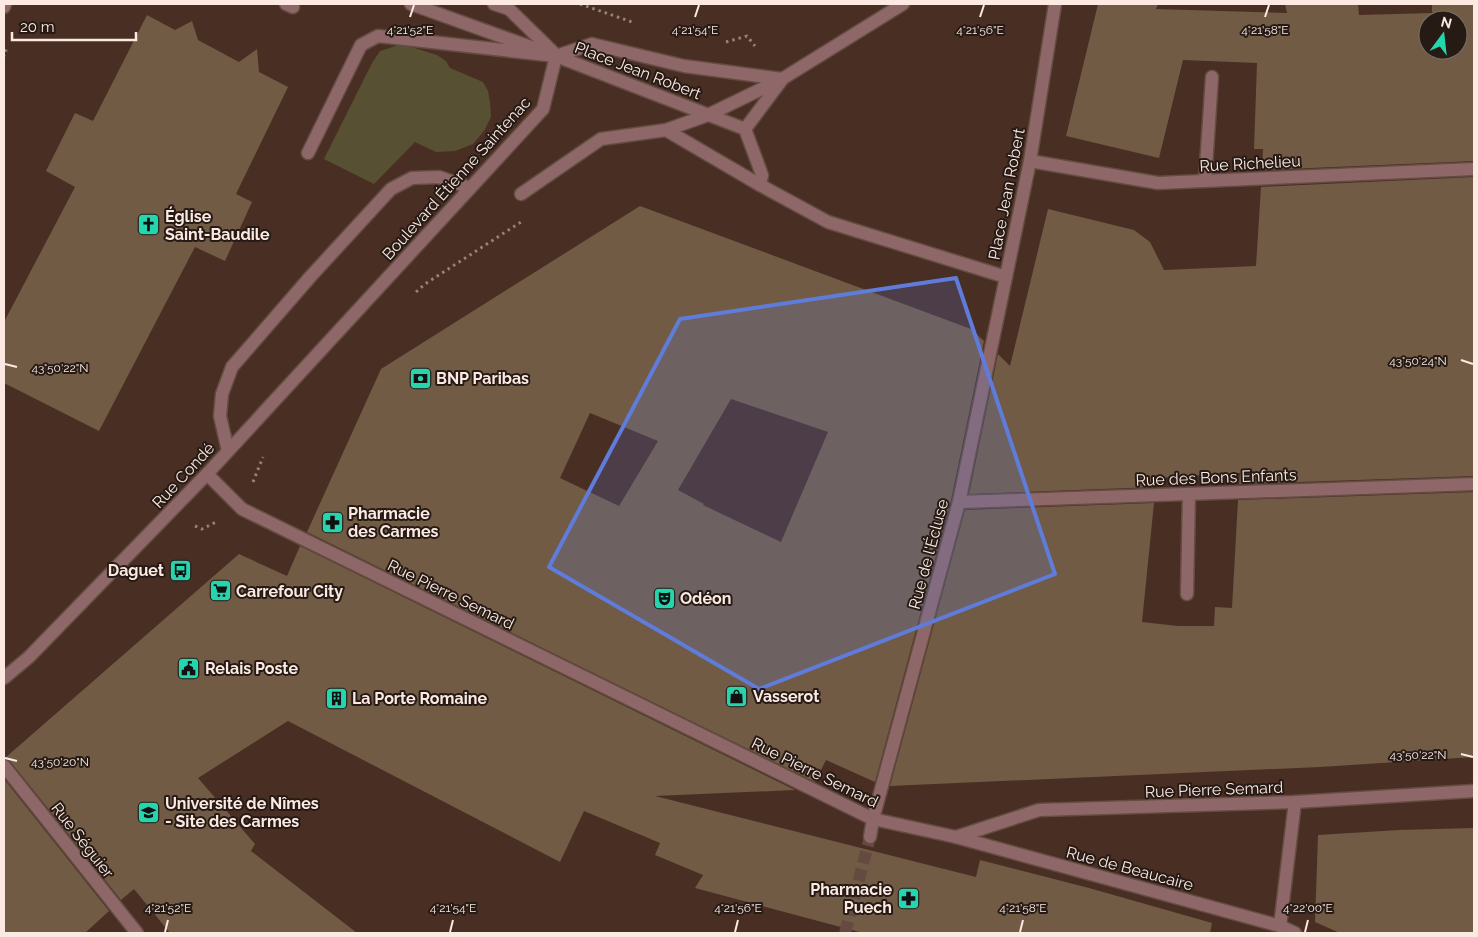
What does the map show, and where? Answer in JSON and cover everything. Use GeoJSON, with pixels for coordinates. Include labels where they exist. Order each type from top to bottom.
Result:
{"type":"FeatureCollection","features":[{"type":"Feature","properties":{"kind":"street"},"geometry":{"type":"LineString","coordinates":[[411,4],[556,56]]}},
{"type":"Feature","properties":{"kind":"street"},"geometry":{"type":"LineString","coordinates":[[494,4],[509,9],[556,56]]}},
{"type":"Feature","properties":{"kind":"street","name":"Place Jean Robert"},"geometry":{"type":"LineString","coordinates":[[708,115],[782,79],[904,4]]}},
{"type":"Feature","properties":{"kind":"street","name":"Place Jean Robert"},"geometry":{"type":"LineString","coordinates":[[666,130],[828,222],[1006,277],[1030,161],[1055,4]]}},
{"type":"Feature","properties":{"kind":"street"},"geometry":{"type":"LineString","coordinates":[[308,153],[361,45],[378,36],[556,56],[592,44],[684,66],[782,79],[745,129],[762,175],[760,185]]}},
{"type":"Feature","properties":{"kind":"street","name":"Place Jean Robert"},"geometry":{"type":"LineString","coordinates":[[556,56],[745,129]]}},
{"type":"Feature","properties":{"kind":"street","name":"Boulevard Étienne Saintenac"},"geometry":{"type":"LineString","coordinates":[[378,288],[543,110],[556,56]]}},
{"type":"Feature","properties":{"kind":"street"},"geometry":{"type":"LineString","coordinates":[[1205,181],[1212,77]]}},
{"type":"Feature","properties":{"kind":"street"},"geometry":{"type":"LineString","coordinates":[[521,194],[601,139],[666,130],[708,115]]}},
{"type":"Feature","properties":{"kind":"street","name":"Rue Richelieu"},"geometry":{"type":"LineString","coordinates":[[1030,161],[1158,183],[1474,169]]}},
{"type":"Feature","properties":{"kind":"street"},"geometry":{"type":"LineString","coordinates":[[228,451],[220,416],[222,394],[232,366],[391,189],[412,178],[439,177],[470,188]]}},
{"type":"Feature","properties":{"kind":"street","name":"Rue de l'Écluse"},"geometry":{"type":"LineString","coordinates":[[870,836],[959,502],[1006,277]]}},
{"type":"Feature","properties":{"kind":"street","name":"Rue Condé"},"geometry":{"type":"LineString","coordinates":[[4,678],[29,657],[207,474],[378,288]]}},
{"type":"Feature","properties":{"kind":"street","name":"Rue Pierre Semard"},"geometry":{"type":"LineString","coordinates":[[207,474],[242,509],[873,819],[956,838],[1039,810],[1295,802],[1474,791]]}},
{"type":"Feature","properties":{"kind":"street","name":"Rue des Bons Enfants"},"geometry":{"type":"LineString","coordinates":[[959,502],[1474,484]]}},
{"type":"Feature","properties":{"kind":"street"},"geometry":{"type":"LineString","coordinates":[[1187,594],[1189,494]]}},
{"type":"Feature","properties":{"kind":"street","name":"Rue Séguier"},"geometry":{"type":"LineString","coordinates":[[4,766],[137,933]]}},
{"type":"Feature","properties":{"kind":"street"},"geometry":{"type":"LineString","coordinates":[[1280,926],[1295,802]]}},
{"type":"Feature","properties":{"kind":"street","name":"Rue de Beaucaire"},"geometry":{"type":"LineString","coordinates":[[956,838],[1280,926],[1295,933]]}},
{"type":"Feature","properties":{"kind":"path"},"geometry":{"type":"LineString","coordinates":[[4,50],[6,51],[4,56]]}},
{"type":"Feature","properties":{"kind":"path"},"geometry":{"type":"LineString","coordinates":[[411,297],[425,284],[525,220]]}},
{"type":"Feature","properties":{"kind":"path"},"geometry":{"type":"LineString","coordinates":[[169,513],[202,529],[242,509],[263,457]]}},
{"type":"Feature","properties":{"kind":"highlighted area"},"geometry":{"type":"Polygon","coordinates":[[[956,278],[1055,574],[759,689],[549,567],[680,319],[956,278]]]}},
{"type":"Feature","properties":{"kind":"shaded area"},"geometry":{"type":"Polygon","coordinates":[[[402,44],[437,55],[446,61],[450,68],[483,82],[488,91],[491,117],[484,131],[473,144],[455,151],[436,152],[415,142],[374,184],[324,159],[372,63],[380,51],[402,44]]]}},
{"type":"Feature","properties":{"kind":"building"},"geometry":{"type":"Polygon","coordinates":[[[1098,4],[1158,4],[1156,9],[1287,13],[1285,4],[1358,4],[1359,15],[1418,13],[1418,60],[1468,60],[1468,10],[1432,10],[1432,4],[1474,4],[1474,161],[1262,170],[1263,149],[1254,149],[1257,63],[1183,60],[1159,158],[1066,136],[1098,4]]]}},
{"type":"Feature","properties":{"kind":"building","name":"Église Saint-Baudile"},"geometry":{"type":"Polygon","coordinates":[[[147,15],[175,30],[192,21],[198,40],[239,62],[257,49],[259,72],[288,87],[236,194],[252,202],[225,261],[195,247],[99,431],[4,383],[4,322],[75,187],[46,171],[75,113],[93,121],[147,15]]]}},
{"type":"Feature","properties":{"kind":"building"},"geometry":{"type":"Polygon","coordinates":[[[1474,177],[1474,476],[1239,484],[1240,473],[1157,478],[1156,487],[969,494],[998,354],[1010,366],[1048,209],[1134,230],[1150,242],[1164,270],[1256,266],[1261,187],[1474,177]]]}},
{"type":"Feature","properties":{"kind":"building"},"geometry":{"type":"Polygon","coordinates":[[[640,206],[971,329],[984,341],[951,500],[875,782],[826,760],[815,782],[307,532],[381,369],[640,206]],[[731,399],[678,490],[703,505],[781,542],[828,432],[731,399]],[[590,413],[560,478],[619,506],[658,441],[590,413]]]}},
{"type":"Feature","properties":{"kind":"building"},"geometry":{"type":"Polygon","coordinates":[[[1474,492],[1474,757],[1320,767],[890,786],[965,510],[1154,503],[1142,622],[1178,626],[1214,626],[1215,607],[1232,608],[1238,500],[1474,492]]]}},
{"type":"Feature","properties":{"kind":"building"},"geometry":{"type":"Polygon","coordinates":[[[300,546],[795,790],[655,796],[976,877],[980,860],[1089,888],[1212,923],[1210,933],[863,933],[695,888],[703,875],[655,855],[660,843],[584,811],[560,862],[288,721],[198,778],[255,844],[251,851],[357,933],[170,933],[134,889],[121,900],[10,761],[5,758],[239,554],[287,576],[300,546]]]}},
{"type":"Feature","properties":{"kind":"building"},"geometry":{"type":"Polygon","coordinates":[[[4,779],[109,911],[85,933],[4,933],[4,779]]]}},
{"type":"Feature","properties":{"kind":"building"},"geometry":{"type":"Polygon","coordinates":[[[1474,828],[1474,933],[1340,933],[1315,922],[1318,835],[1474,828]]]}},
{"type":"Feature","properties":{"kind":"tunnel"},"geometry":{"type":"LineString","coordinates":[[845,933],[870,837]]}},
{"type":"Feature","properties":{"kind":"place","name":"Église Saint-Baudile"},"geometry":{"type":"Point","coordinates":[149,225]}},
{"type":"Feature","properties":{"kind":"place","name":"BNP Paribas"},"geometry":{"type":"Point","coordinates":[420,378]}},
{"type":"Feature","properties":{"kind":"place","name":"Pharmacie des Carmes"},"geometry":{"type":"Point","coordinates":[332,522]}},
{"type":"Feature","properties":{"kind":"place","name":"Daguet"},"geometry":{"type":"Point","coordinates":[180,570]}},
{"type":"Feature","properties":{"kind":"place","name":"Carrefour City"},"geometry":{"type":"Point","coordinates":[220,591]}},
{"type":"Feature","properties":{"kind":"place","name":"Odéon"},"geometry":{"type":"Point","coordinates":[664,598]}},
{"type":"Feature","properties":{"kind":"place","name":"Relais Poste"},"geometry":{"type":"Point","coordinates":[189,668]}},
{"type":"Feature","properties":{"kind":"place","name":"Vasserot"},"geometry":{"type":"Point","coordinates":[737,696]}},
{"type":"Feature","properties":{"kind":"place","name":"La Porte Romaine"},"geometry":{"type":"Point","coordinates":[336,698]}},
{"type":"Feature","properties":{"kind":"place","name":"Université de Nîmes - Site des Carmes"},"geometry":{"type":"Point","coordinates":[149,812]}},
{"type":"Feature","properties":{"kind":"place","name":"Pharmacie Puech"},"geometry":{"type":"Point","coordinates":[908,898]}}]}
